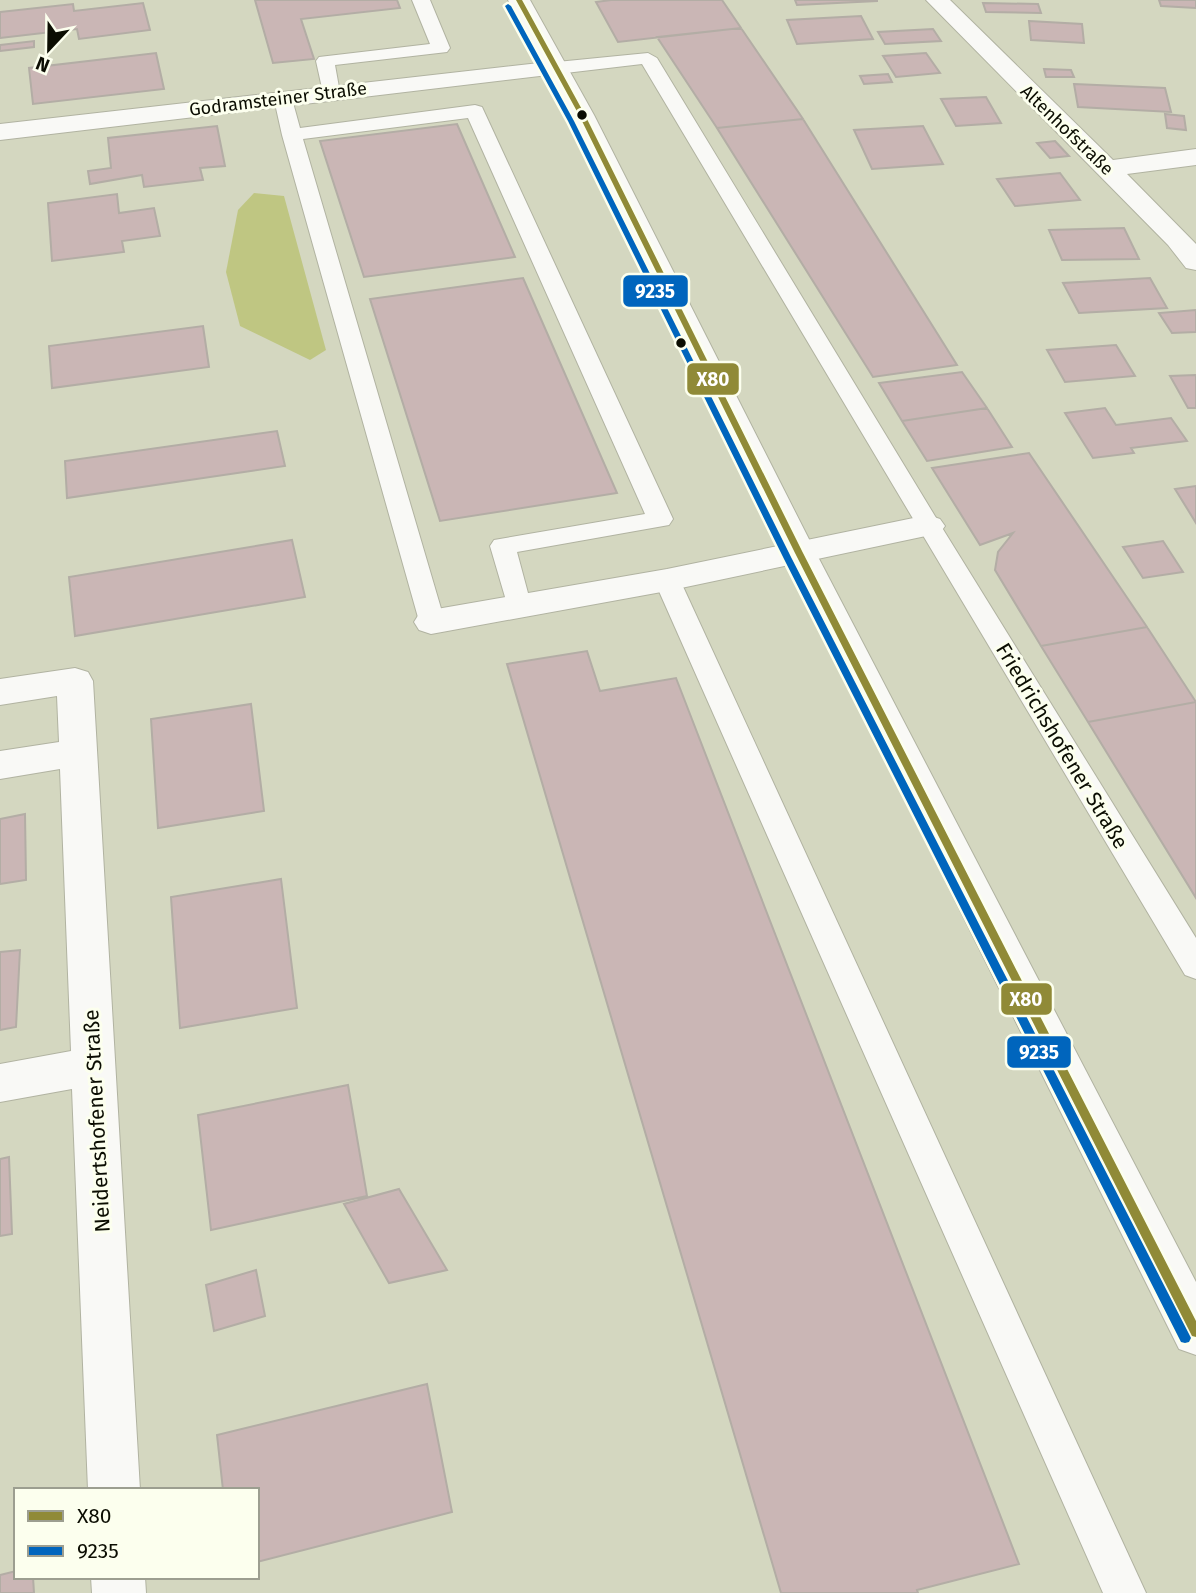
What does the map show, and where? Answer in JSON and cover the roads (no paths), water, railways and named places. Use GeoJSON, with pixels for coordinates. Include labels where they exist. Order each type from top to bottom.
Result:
{"type":"FeatureCollection","features":[{"type":"Feature","properties":{"kind":"street"},"geometry":{"type":"LineString","coordinates":[[519,0],[583,115],[799,553],[1196,1332]]}},
{"type":"Feature","properties":{"kind":"street","name":"Altenhofstraße"},"geometry":{"type":"LineString","coordinates":[[937,0],[1178,239],[1196,262]]}},
{"type":"Feature","properties":{"kind":"street","name":"Godramsteiner Straße"},"geometry":{"type":"LineString","coordinates":[[0,132],[557,68]]}},
{"type":"Feature","properties":{"kind":"street"},"geometry":{"type":"LineString","coordinates":[[1108,169],[1196,157]]}},
{"type":"Feature","properties":{"kind":"street"},"geometry":{"type":"LineString","coordinates":[[431,622],[667,580],[928,526]]}},
{"type":"Feature","properties":{"kind":"street","name":"Neidertshofener Straße"},"geometry":{"type":"LineString","coordinates":[[0,692],[75,681],[114,1488]]}},
{"type":"Feature","properties":{"kind":"street"},"geometry":{"type":"LineString","coordinates":[[0,765],[79,752]]}},
{"type":"Feature","properties":{"kind":"street"},"geometry":{"type":"LineString","coordinates":[[0,1083],[94,1066]]}},
{"type":"Feature","properties":{"kind":"lane"},"geometry":{"type":"LineString","coordinates":[[331,93],[325,61],[441,47],[421,0]]}},
{"type":"Feature","properties":{"kind":"lane","name":"Friedrichshofener Straße"},"geometry":{"type":"LineString","coordinates":[[557,68],[648,58],[1196,966]]}},
{"type":"Feature","properties":{"kind":"lane"},"geometry":{"type":"LineString","coordinates":[[283,99],[431,622]]}},
{"type":"Feature","properties":{"kind":"lane"},"geometry":{"type":"LineString","coordinates":[[292,135],[475,111],[660,519],[503,547],[519,608]]}},
{"type":"Feature","properties":{"kind":"lane"},"geometry":{"type":"LineString","coordinates":[[667,580],[1125,1593]]}}]}
